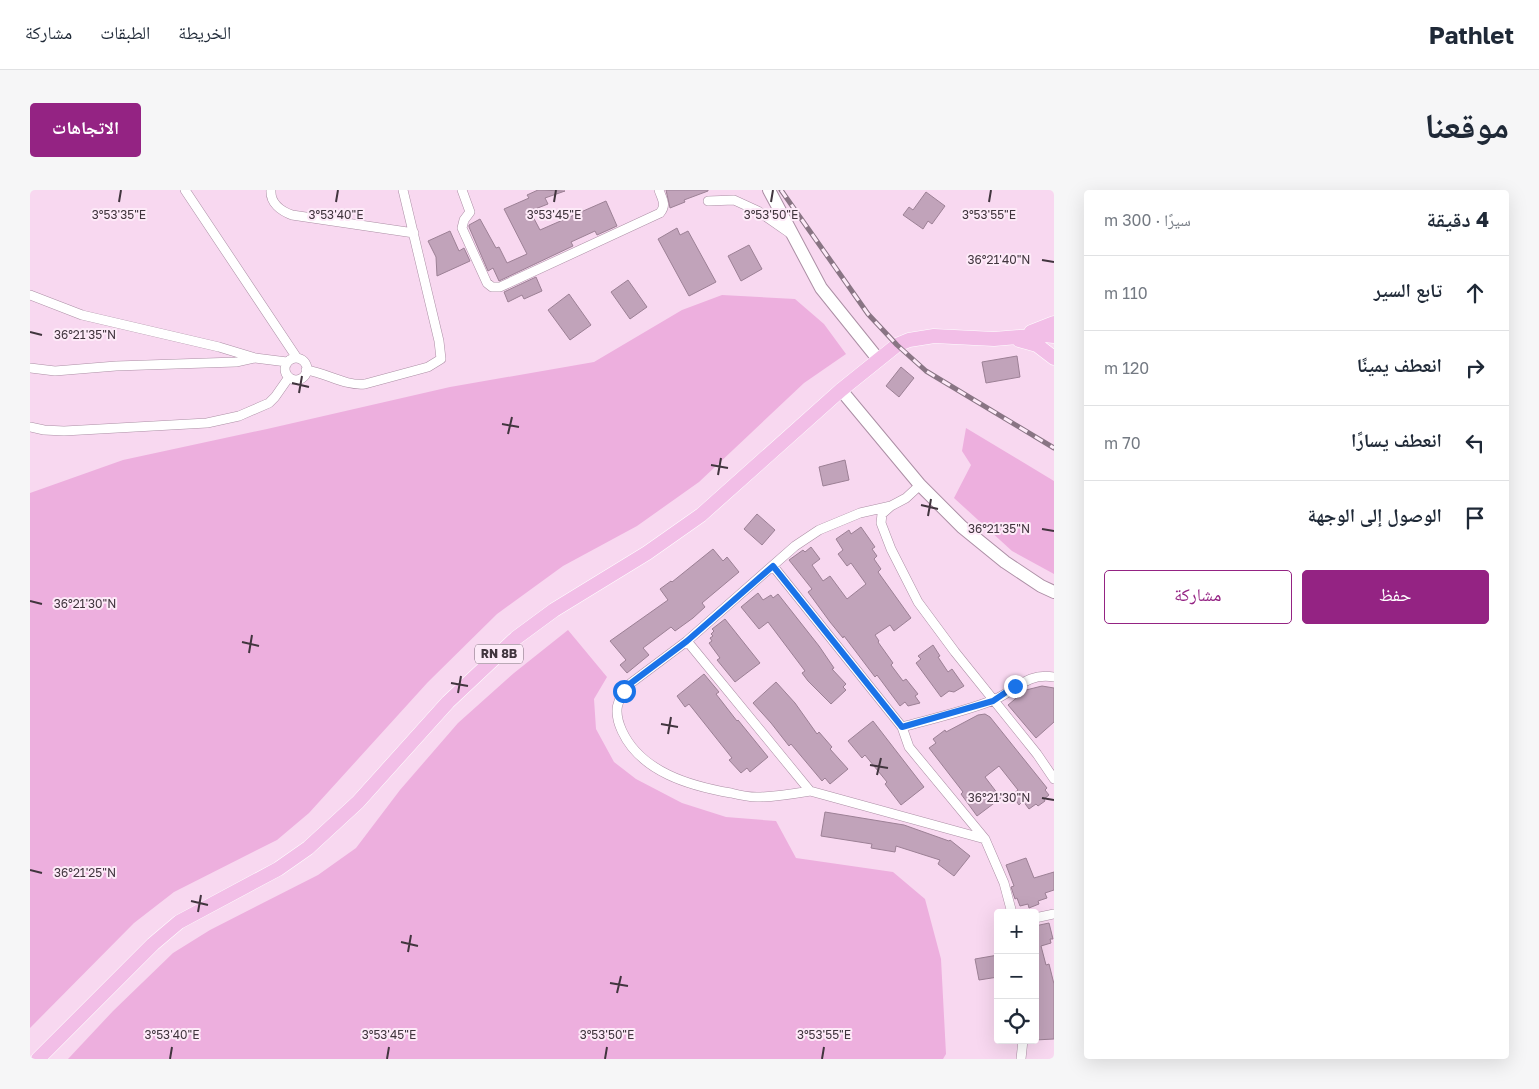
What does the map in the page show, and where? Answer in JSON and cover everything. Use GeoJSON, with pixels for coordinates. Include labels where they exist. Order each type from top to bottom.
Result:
{"type":"FeatureCollection","features":[{"type":"Feature","properties":{"kind":"main road"},"geometry":{"type":"LineString","coordinates":[[1008,338],[1027,334],[1054,323]]}},
{"type":"Feature","properties":{"kind":"main road","name":"RN 8B"},"geometry":{"type":"LineString","coordinates":[[38,1059],[153,944],[179,922],[278,869],[308,848],[358,802],[448,702],[516,638],[554,610],[646,554],[701,514],[878,359],[897,345],[922,337],[940,336],[994,340],[1008,338]]}},
{"type":"Feature","properties":{"kind":"main road"},"geometry":{"type":"LineString","coordinates":[[1008,338],[1054,336]]}},
{"type":"Feature","properties":{"kind":"main road"},"geometry":{"type":"LineString","coordinates":[[1008,338],[1037,345],[1054,358]]}},
{"type":"Feature","properties":{"kind":"street"},"geometry":{"type":"LineString","coordinates":[[185,190],[297,358],[306,365],[304,376],[294,380],[289,378],[285,367],[287,362]]}},
{"type":"Feature","properties":{"kind":"street"},"geometry":{"type":"LineString","coordinates":[[271,190],[274,202],[284,212],[292,215],[414,233]]}},
{"type":"Feature","properties":{"kind":"street"},"geometry":{"type":"LineString","coordinates":[[306,370],[355,385],[366,384],[428,367],[441,359],[441,349],[403,190]]}},
{"type":"Feature","properties":{"kind":"street"},"geometry":{"type":"LineString","coordinates":[[462,190],[470,212],[464,220],[462,228],[487,284],[492,287],[500,287],[660,213],[664,209],[664,204],[659,190]]}},
{"type":"Feature","properties":{"kind":"street"},"geometry":{"type":"LineString","coordinates":[[769,190],[821,288],[878,359]]}},
{"type":"Feature","properties":{"kind":"street"},"geometry":{"type":"LineString","coordinates":[[708,201],[734,200],[758,211],[791,234]]}},
{"type":"Feature","properties":{"kind":"street"},"geometry":{"type":"LineString","coordinates":[[30,295],[82,315],[219,347],[255,358],[287,362],[297,358]]}},
{"type":"Feature","properties":{"kind":"street"},"geometry":{"type":"LineString","coordinates":[[30,368],[55,371],[116,366],[236,362],[255,358]]}},
{"type":"Feature","properties":{"kind":"street"},"geometry":{"type":"LineString","coordinates":[[30,427],[64,431],[208,423],[239,416],[260,408],[275,397],[289,378]]}},
{"type":"Feature","properties":{"kind":"street"},"geometry":{"type":"LineString","coordinates":[[841,390],[868,420],[920,485],[962,527],[1005,562],[1040,586],[1054,592]]}},
{"type":"Feature","properties":{"kind":"street"},"geometry":{"type":"LineString","coordinates":[[920,485],[906,498],[891,506],[882,514],[881,523],[891,549],[918,602],[1054,779]]}},
{"type":"Feature","properties":{"kind":"street"},"geometry":{"type":"LineString","coordinates":[[891,506],[860,513],[819,530],[795,546],[687,641],[631,683],[617,703],[617,719],[626,740],[641,757],[656,768],[708,789],[754,797],[779,797],[810,791],[985,839]]}},
{"type":"Feature","properties":{"kind":"street"},"geometry":{"type":"LineString","coordinates":[[773,566],[902,727],[909,747],[985,839],[1004,883],[1011,909]]}},
{"type":"Feature","properties":{"kind":"street"},"geometry":{"type":"LineString","coordinates":[[687,641],[810,791]]}},
{"type":"Feature","properties":{"kind":"street"},"geometry":{"type":"LineString","coordinates":[[902,727],[993,701],[1032,678],[1054,677]]}},
{"type":"Feature","properties":{"kind":"street"},"geometry":{"type":"LineString","coordinates":[[1039,917],[1054,914]]}},
{"type":"Feature","properties":{"kind":"street"},"geometry":{"type":"LineString","coordinates":[[1021,1059],[1022,1044]]}},
{"type":"Feature","properties":{"kind":"shaded area"},"geometry":{"type":"Polygon","coordinates":[[[722,295],[795,299],[824,324],[846,354],[804,383],[699,482],[637,526],[563,566],[497,614],[428,682],[309,813],[277,840],[174,892],[134,923],[30,1028],[30,493],[123,460],[450,387],[594,362],[682,310],[722,295]]]}},
{"type":"Feature","properties":{"kind":"shaded area"},"geometry":{"type":"Polygon","coordinates":[[[966,428],[1054,481],[1054,574],[1012,551],[954,498],[971,465],[962,451],[966,428]]]}},
{"type":"Feature","properties":{"kind":"shaded area"},"geometry":{"type":"Polygon","coordinates":[[[568,630],[607,677],[594,699],[596,729],[614,762],[636,779],[682,803],[726,817],[776,821],[796,858],[893,872],[925,899],[941,959],[946,1054],[943,1059],[68,1059],[113,1011],[173,953],[210,930],[318,875],[356,848],[400,790],[458,723],[514,673],[568,630]]]}},
{"type":"Feature","properties":{"kind":"building"},"geometry":{"type":"Polygon","coordinates":[[[538,190],[565,191],[545,198],[548,204],[530,211],[540,230],[606,201],[617,226],[597,235],[595,231],[571,242],[573,246],[499,281],[493,268],[488,271],[469,225],[480,219],[496,248],[499,247],[507,263],[527,254],[504,209],[529,198],[527,195],[538,190]]]}},
{"type":"Feature","properties":{"kind":"building"},"geometry":{"type":"Polygon","coordinates":[[[666,190],[708,191],[684,200],[685,202],[670,208],[666,190]]]}},
{"type":"Feature","properties":{"kind":"building"},"geometry":{"type":"Polygon","coordinates":[[[926,192],[945,206],[932,224],[928,221],[923,229],[903,215],[909,207],[913,210],[926,192]]]}},
{"type":"Feature","properties":{"kind":"building"},"geometry":{"type":"Polygon","coordinates":[[[677,228],[680,235],[688,231],[716,282],[689,296],[658,239],[677,228]]]}},
{"type":"Feature","properties":{"kind":"building"},"geometry":{"type":"Polygon","coordinates":[[[450,231],[459,251],[464,248],[470,261],[437,276],[436,257],[428,241],[450,231]]]}},
{"type":"Feature","properties":{"kind":"building"},"geometry":{"type":"Polygon","coordinates":[[[749,245],[762,269],[741,281],[728,256],[749,245]]]}},
{"type":"Feature","properties":{"kind":"building"},"geometry":{"type":"Polygon","coordinates":[[[536,277],[542,291],[524,299],[522,295],[508,302],[504,292],[536,277]]]}},
{"type":"Feature","properties":{"kind":"building"},"geometry":{"type":"Polygon","coordinates":[[[628,280],[647,307],[630,319],[611,292],[628,280]]]}},
{"type":"Feature","properties":{"kind":"building"},"geometry":{"type":"Polygon","coordinates":[[[569,294],[591,325],[570,340],[548,310],[569,294]]]}},
{"type":"Feature","properties":{"kind":"building"},"geometry":{"type":"Polygon","coordinates":[[[1017,356],[1020,377],[986,383],[982,362],[1017,356]]]}},
{"type":"Feature","properties":{"kind":"building"},"geometry":{"type":"Polygon","coordinates":[[[901,367],[914,378],[899,397],[886,386],[901,367]]]}},
{"type":"Feature","properties":{"kind":"building"},"geometry":{"type":"Polygon","coordinates":[[[845,460],[849,480],[823,486],[819,467],[845,460]]]}},
{"type":"Feature","properties":{"kind":"building"},"geometry":{"type":"Polygon","coordinates":[[[757,514],[775,530],[762,545],[744,529],[757,514]]]}},
{"type":"Feature","properties":{"kind":"building"},"geometry":{"type":"Polygon","coordinates":[[[861,527],[875,547],[872,549],[877,556],[874,559],[881,569],[878,572],[911,618],[894,631],[890,625],[875,635],[893,663],[891,665],[903,681],[906,679],[918,694],[915,696],[920,703],[908,706],[905,702],[900,706],[877,675],[875,677],[844,636],[843,638],[830,622],[808,592],[812,589],[789,560],[811,547],[820,559],[812,565],[823,581],[830,576],[847,599],[866,584],[851,563],[847,566],[838,554],[843,550],[836,539],[849,530],[851,534],[861,527]]]}},
{"type":"Feature","properties":{"kind":"building"},"geometry":{"type":"Polygon","coordinates":[[[713,549],[723,561],[727,557],[739,572],[702,603],[705,607],[693,618],[675,631],[671,627],[643,648],[649,655],[627,673],[620,665],[626,660],[610,641],[668,600],[660,589],[672,582],[713,549]]]}},
{"type":"Feature","properties":{"kind":"building"},"geometry":{"type":"Polygon","coordinates":[[[758,593],[763,600],[771,595],[773,598],[778,594],[819,646],[834,668],[832,669],[846,684],[843,687],[846,690],[831,704],[808,681],[802,673],[805,671],[768,622],[759,629],[741,607],[758,593]]]}},
{"type":"Feature","properties":{"kind":"building"},"geometry":{"type":"Polygon","coordinates":[[[725,619],[760,663],[735,682],[717,660],[720,658],[709,643],[712,641],[710,638],[713,636],[711,634],[714,631],[712,629],[725,619]]]}},
{"type":"Feature","properties":{"kind":"building"},"geometry":{"type":"Polygon","coordinates":[[[933,645],[948,672],[952,669],[964,686],[954,692],[949,691],[941,697],[916,663],[921,659],[918,656],[933,645]]]}},
{"type":"Feature","properties":{"kind":"building"},"geometry":{"type":"Polygon","coordinates":[[[704,674],[719,692],[716,694],[768,757],[750,772],[747,768],[741,773],[729,760],[732,758],[689,704],[685,707],[677,696],[704,674]]]}},
{"type":"Feature","properties":{"kind":"building"},"geometry":{"type":"Polygon","coordinates":[[[776,682],[795,703],[817,734],[819,732],[832,747],[830,749],[848,769],[830,784],[825,778],[822,781],[791,744],[789,746],[753,703],[776,682]]]}},
{"type":"Feature","properties":{"kind":"building"},"geometry":{"type":"Polygon","coordinates":[[[1042,686],[1054,688],[1054,722],[1036,738],[1008,705],[1026,690],[1042,686]]]}},
{"type":"Feature","properties":{"kind":"building"},"geometry":{"type":"Polygon","coordinates":[[[985,714],[990,717],[1047,788],[1045,790],[1049,795],[1038,806],[1036,804],[1029,809],[1023,801],[1019,805],[1012,795],[1018,790],[999,766],[985,777],[1001,798],[977,816],[961,794],[963,792],[929,748],[936,743],[933,739],[945,730],[946,732],[978,715],[985,714]]]}},
{"type":"Feature","properties":{"kind":"building"},"geometry":{"type":"Polygon","coordinates":[[[873,721],[924,787],[901,805],[885,784],[887,782],[865,755],[862,758],[848,741],[873,721]]]}},
{"type":"Feature","properties":{"kind":"building"},"geometry":{"type":"Polygon","coordinates":[[[825,812],[904,825],[950,840],[970,856],[954,876],[938,864],[940,860],[896,846],[895,852],[871,848],[872,844],[821,836],[825,812]]]}},
{"type":"Feature","properties":{"kind":"building"},"geometry":{"type":"Polygon","coordinates":[[[1026,858],[1034,878],[1054,872],[1054,890],[1045,893],[1047,898],[1038,901],[1039,904],[1029,908],[1028,904],[1020,906],[1017,898],[1015,899],[1011,887],[1014,886],[1006,865],[1026,858]]]}},
{"type":"Feature","properties":{"kind":"building"},"geometry":{"type":"Polygon","coordinates":[[[1049,923],[1053,939],[1050,939],[1051,943],[1041,946],[1046,965],[1049,964],[1054,984],[1054,1039],[1039,1040],[1039,925],[1049,923]]]}},
{"type":"Feature","properties":{"kind":"building"},"geometry":{"type":"Polygon","coordinates":[[[994,956],[994,978],[979,980],[975,959],[994,956]]]}},
{"type":"Feature","properties":{"kind":"railway"},"geometry":{"type":"LineString","coordinates":[[781,190],[868,314],[897,345],[926,371],[1054,448]]}},
{"type":"Feature","properties":{"kind":"route"},"geometry":{"type":"LineString","coordinates":[[624,691],[631,683],[687,641],[773,566],[902,727],[993,701],[1015,686]]}}]}
